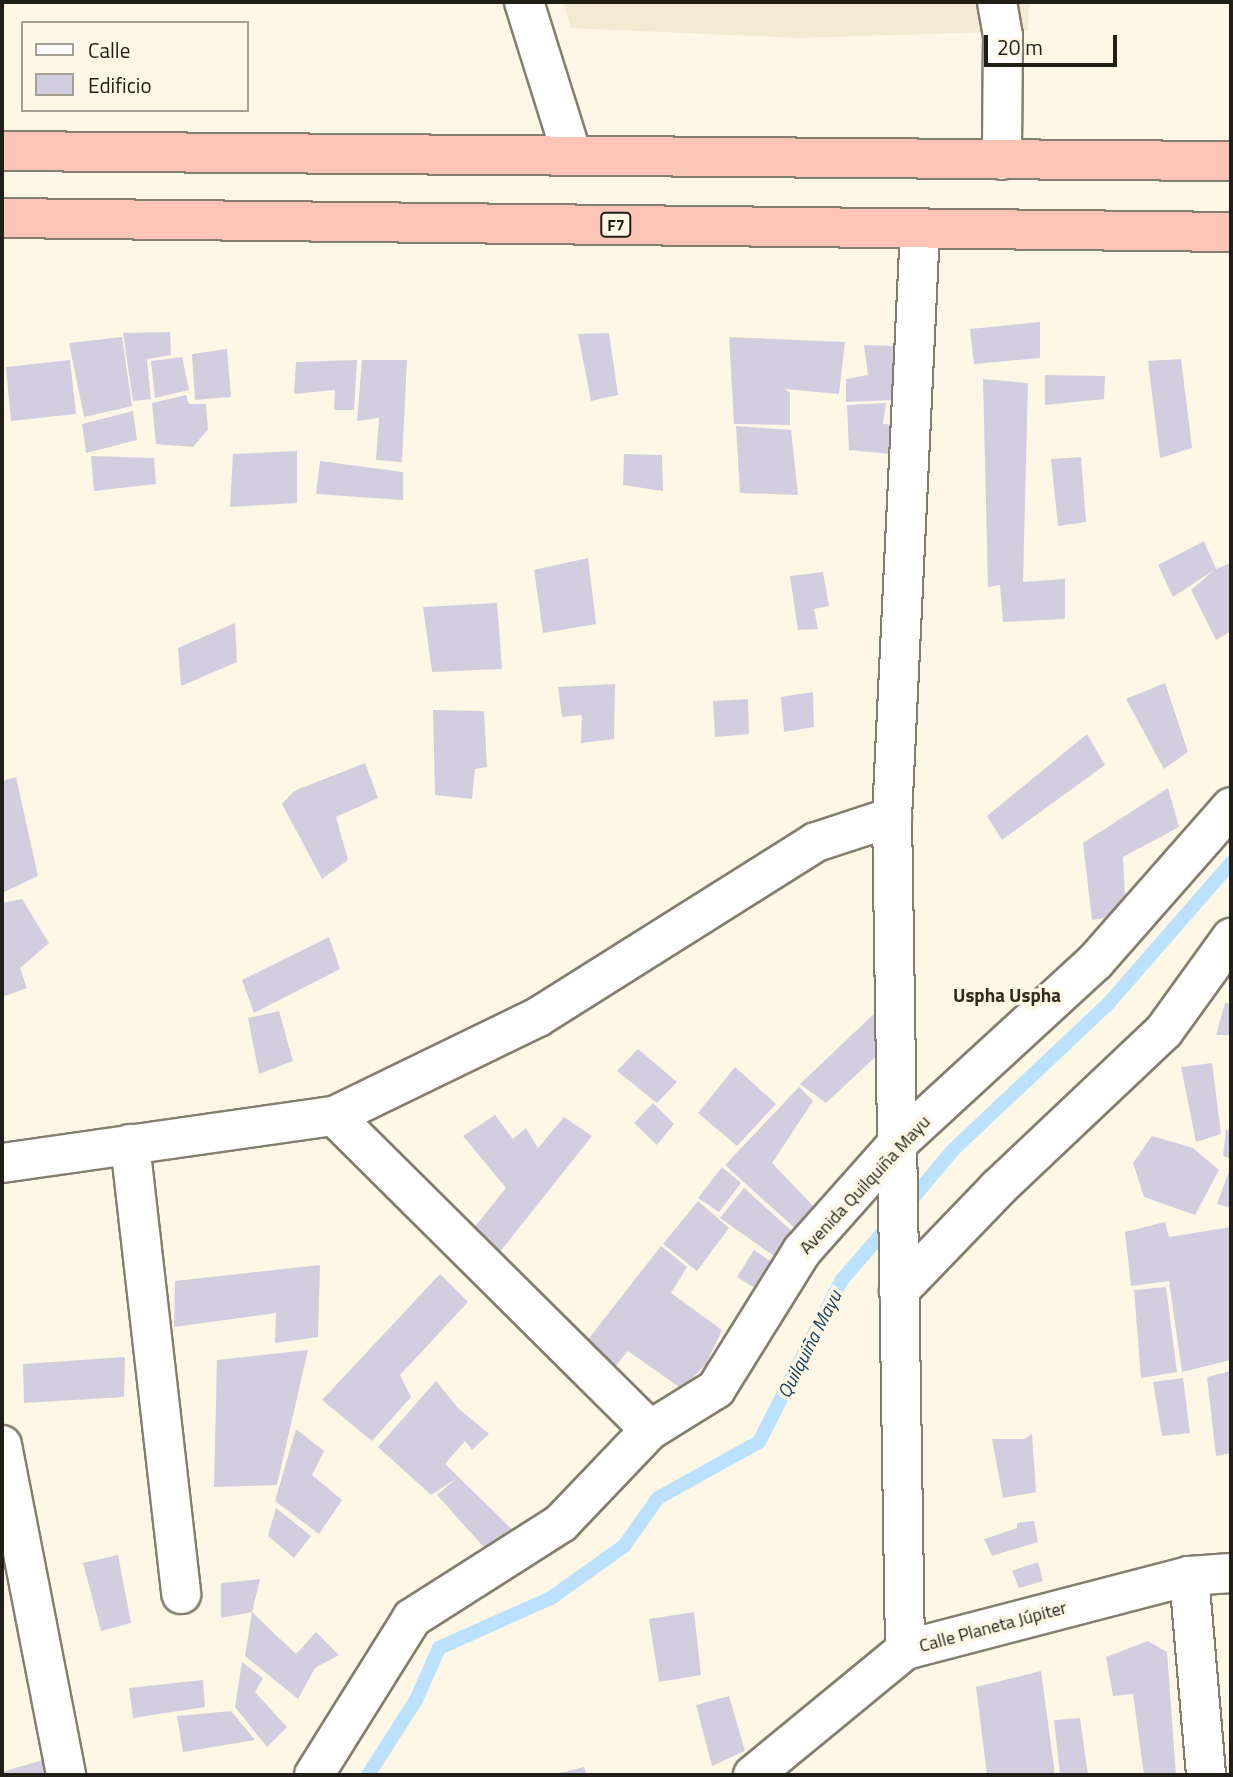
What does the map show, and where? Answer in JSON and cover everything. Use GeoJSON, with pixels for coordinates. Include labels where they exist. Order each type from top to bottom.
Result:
{"type":"FeatureCollection","features":[{"type":"Feature","properties":{"kind":"highway"},"geometry":{"type":"LineString","coordinates":[[2,151],[1231,161]]}},
{"type":"Feature","properties":{"kind":"highway","name":"F7"},"geometry":{"type":"LineString","coordinates":[[2,218],[1231,232]]}},
{"type":"Feature","properties":{"kind":"street"},"geometry":{"type":"LineString","coordinates":[[524,2],[572,155]]}},
{"type":"Feature","properties":{"kind":"street"},"geometry":{"type":"LineString","coordinates":[[997,2],[1003,36],[1002,160]]}},
{"type":"Feature","properties":{"kind":"street"},"geometry":{"type":"LineString","coordinates":[[905,1650],[892,817],[920,229]]}},
{"type":"Feature","properties":{"kind":"street","name":"Avenida Quilquiña Mayu"},"geometry":{"type":"LineString","coordinates":[[314,1775],[412,1618],[561,1523],[650,1430],[716,1388],[802,1251],[897,1144],[1095,962],[1231,807]]}},
{"type":"Feature","properties":{"kind":"street"},"geometry":{"type":"LineString","coordinates":[[2,1163],[334,1116],[538,1017],[816,842],[892,817]]}},
{"type":"Feature","properties":{"kind":"street"},"geometry":{"type":"LineString","coordinates":[[899,1292],[998,1188],[1164,1031],[1231,938]]}},
{"type":"Feature","properties":{"kind":"street"},"geometry":{"type":"LineString","coordinates":[[334,1116],[650,1430]]}},
{"type":"Feature","properties":{"kind":"street"},"geometry":{"type":"LineString","coordinates":[[130,1144],[181,1594]]}},
{"type":"Feature","properties":{"kind":"street"},"geometry":{"type":"LineString","coordinates":[[2,1445],[66,1775]]}},
{"type":"Feature","properties":{"kind":"street","name":"Calle Planeta Júpiter"},"geometry":{"type":"LineString","coordinates":[[753,1775],[905,1650],[1189,1576],[1231,1573]]}},
{"type":"Feature","properties":{"kind":"street"},"geometry":{"type":"LineString","coordinates":[[1189,1576],[1206,1775]]}},
{"type":"Feature","properties":{"kind":"shaded area"},"geometry":{"type":"Polygon","coordinates":[[[563,2],[1029,2],[1028,31],[800,38],[571,28],[563,2]]]}},
{"type":"Feature","properties":{"kind":"building"},"geometry":{"type":"Polygon","coordinates":[[[1040,322],[1040,358],[974,364],[970,329],[1040,322]]]}},
{"type":"Feature","properties":{"kind":"building"},"geometry":{"type":"Polygon","coordinates":[[[170,332],[171,355],[147,359],[151,399],[133,401],[123,333],[170,332]]]}},
{"type":"Feature","properties":{"kind":"building"},"geometry":{"type":"Polygon","coordinates":[[[609,333],[618,395],[591,401],[578,334],[609,333]]]}},
{"type":"Feature","properties":{"kind":"building"},"geometry":{"type":"Polygon","coordinates":[[[122,337],[132,406],[84,417],[69,343],[122,337]]]}},
{"type":"Feature","properties":{"kind":"building"},"geometry":{"type":"Polygon","coordinates":[[[729,337],[845,342],[839,394],[785,389],[790,393],[790,425],[734,424],[729,337]]]}},
{"type":"Feature","properties":{"kind":"building"},"geometry":{"type":"Polygon","coordinates":[[[864,345],[899,346],[898,400],[846,402],[846,379],[868,375],[864,345]]]}},
{"type":"Feature","properties":{"kind":"building"},"geometry":{"type":"Polygon","coordinates":[[[227,349],[231,397],[195,400],[192,354],[227,349]]]}},
{"type":"Feature","properties":{"kind":"building"},"geometry":{"type":"Polygon","coordinates":[[[182,357],[189,390],[155,398],[151,361],[182,357]]]}},
{"type":"Feature","properties":{"kind":"building"},"geometry":{"type":"Polygon","coordinates":[[[1181,359],[1192,448],[1160,458],[1148,361],[1181,359]]]}},
{"type":"Feature","properties":{"kind":"building"},"geometry":{"type":"Polygon","coordinates":[[[70,360],[76,414],[11,421],[6,367],[70,360]]]}},
{"type":"Feature","properties":{"kind":"building"},"geometry":{"type":"Polygon","coordinates":[[[357,360],[354,410],[334,410],[335,390],[294,394],[296,362],[357,360]]]}},
{"type":"Feature","properties":{"kind":"building"},"geometry":{"type":"Polygon","coordinates":[[[362,360],[407,360],[402,462],[376,460],[379,418],[357,421],[362,360]]]}},
{"type":"Feature","properties":{"kind":"building"},"geometry":{"type":"Polygon","coordinates":[[[1045,375],[1105,376],[1104,399],[1045,405],[1045,375]]]}},
{"type":"Feature","properties":{"kind":"building"},"geometry":{"type":"Polygon","coordinates":[[[983,379],[1028,383],[1023,582],[1065,579],[1065,619],[1003,622],[1000,585],[988,587],[983,379]]]}},
{"type":"Feature","properties":{"kind":"building"},"geometry":{"type":"Polygon","coordinates":[[[186,395],[189,404],[206,404],[208,429],[193,447],[156,444],[152,403],[186,395]]]}},
{"type":"Feature","properties":{"kind":"building"},"geometry":{"type":"Polygon","coordinates":[[[886,403],[883,424],[900,425],[901,455],[849,450],[847,405],[886,403]]]}},
{"type":"Feature","properties":{"kind":"building"},"geometry":{"type":"Polygon","coordinates":[[[133,411],[137,440],[86,453],[82,424],[133,411]]]}},
{"type":"Feature","properties":{"kind":"building"},"geometry":{"type":"Polygon","coordinates":[[[736,426],[791,430],[798,495],[740,493],[736,426]]]}},
{"type":"Feature","properties":{"kind":"building"},"geometry":{"type":"Polygon","coordinates":[[[297,451],[297,503],[230,507],[233,454],[297,451]]]}},
{"type":"Feature","properties":{"kind":"building"},"geometry":{"type":"Polygon","coordinates":[[[624,454],[662,455],[663,491],[623,485],[624,454]]]}},
{"type":"Feature","properties":{"kind":"building"},"geometry":{"type":"Polygon","coordinates":[[[91,456],[154,458],[156,484],[94,491],[91,456]]]}},
{"type":"Feature","properties":{"kind":"building"},"geometry":{"type":"Polygon","coordinates":[[[1081,457],[1086,522],[1058,526],[1051,459],[1081,457]]]}},
{"type":"Feature","properties":{"kind":"building"},"geometry":{"type":"Polygon","coordinates":[[[320,461],[403,472],[403,500],[316,494],[320,461]]]}},
{"type":"Feature","properties":{"kind":"building"},"geometry":{"type":"Polygon","coordinates":[[[1204,541],[1216,569],[1231,563],[1231,631],[1216,640],[1191,590],[1214,570],[1173,597],[1158,565],[1204,541]]]}},
{"type":"Feature","properties":{"kind":"building"},"geometry":{"type":"Polygon","coordinates":[[[588,558],[596,624],[543,633],[534,570],[588,558]]]}},
{"type":"Feature","properties":{"kind":"building"},"geometry":{"type":"Polygon","coordinates":[[[823,572],[829,606],[814,609],[818,629],[798,630],[790,576],[823,572]]]}},
{"type":"Feature","properties":{"kind":"building"},"geometry":{"type":"Polygon","coordinates":[[[497,603],[502,669],[432,672],[423,607],[497,603]]]}},
{"type":"Feature","properties":{"kind":"building"},"geometry":{"type":"Polygon","coordinates":[[[235,623],[237,662],[181,686],[178,648],[235,623]]]}},
{"type":"Feature","properties":{"kind":"building"},"geometry":{"type":"Polygon","coordinates":[[[1165,683],[1188,752],[1164,769],[1126,699],[1165,683]]]}},
{"type":"Feature","properties":{"kind":"building"},"geometry":{"type":"Polygon","coordinates":[[[615,684],[614,739],[581,743],[582,715],[562,717],[558,687],[615,684]]]}},
{"type":"Feature","properties":{"kind":"building"},"geometry":{"type":"Polygon","coordinates":[[[813,692],[814,727],[784,732],[781,697],[813,692]]]}},
{"type":"Feature","properties":{"kind":"building"},"geometry":{"type":"Polygon","coordinates":[[[748,699],[749,734],[715,737],[713,701],[748,699]]]}},
{"type":"Feature","properties":{"kind":"building"},"geometry":{"type":"Polygon","coordinates":[[[433,710],[484,711],[487,767],[475,769],[472,799],[435,795],[433,710]]]}},
{"type":"Feature","properties":{"kind":"building"},"geometry":{"type":"Polygon","coordinates":[[[1087,734],[1105,765],[1002,840],[987,816],[1087,734]]]}},
{"type":"Feature","properties":{"kind":"building"},"geometry":{"type":"Polygon","coordinates":[[[365,763],[378,798],[336,817],[348,860],[322,879],[282,804],[294,791],[365,763]]]}},
{"type":"Feature","properties":{"kind":"building"},"geometry":{"type":"Polygon","coordinates":[[[16,777],[38,876],[2,893],[2,781],[16,777]]]}},
{"type":"Feature","properties":{"kind":"building"},"geometry":{"type":"Polygon","coordinates":[[[1168,788],[1179,827],[1123,857],[1126,915],[1092,920],[1083,843],[1168,788]]]}},
{"type":"Feature","properties":{"kind":"building"},"geometry":{"type":"Polygon","coordinates":[[[22,899],[49,943],[20,968],[27,988],[2,997],[2,903],[22,899]]]}},
{"type":"Feature","properties":{"kind":"building"},"geometry":{"type":"Polygon","coordinates":[[[329,937],[340,969],[254,1013],[242,980],[329,937]]]}},
{"type":"Feature","properties":{"kind":"building"},"geometry":{"type":"Polygon","coordinates":[[[1225,1003],[1231,1003],[1231,1035],[1216,1035],[1225,1003]]]}},
{"type":"Feature","properties":{"kind":"building"},"geometry":{"type":"Polygon","coordinates":[[[878,1010],[883,1050],[826,1103],[800,1084],[878,1010]]]}},
{"type":"Feature","properties":{"kind":"building"},"geometry":{"type":"Polygon","coordinates":[[[279,1011],[293,1061],[259,1074],[248,1018],[279,1011]]]}},
{"type":"Feature","properties":{"kind":"building"},"geometry":{"type":"Polygon","coordinates":[[[638,1049],[677,1082],[657,1103],[617,1071],[638,1049]]]}},
{"type":"Feature","properties":{"kind":"building"},"geometry":{"type":"Polygon","coordinates":[[[1212,1063],[1221,1134],[1196,1142],[1181,1067],[1212,1063]]]}},
{"type":"Feature","properties":{"kind":"building"},"geometry":{"type":"Polygon","coordinates":[[[735,1067],[776,1104],[737,1146],[698,1113],[735,1067]]]}},
{"type":"Feature","properties":{"kind":"building"},"geometry":{"type":"Polygon","coordinates":[[[799,1087],[813,1101],[772,1163],[819,1212],[799,1232],[725,1165],[799,1087]]]}},
{"type":"Feature","properties":{"kind":"building"},"geometry":{"type":"Polygon","coordinates":[[[653,1103],[674,1124],[657,1145],[634,1123],[653,1103]]]}},
{"type":"Feature","properties":{"kind":"building"},"geometry":{"type":"Polygon","coordinates":[[[495,1115],[513,1139],[526,1128],[538,1148],[564,1117],[592,1136],[499,1253],[473,1229],[506,1188],[463,1136],[495,1115]]]}},
{"type":"Feature","properties":{"kind":"building"},"geometry":{"type":"Polygon","coordinates":[[[1226,1130],[1231,1131],[1231,1159],[1223,1156],[1226,1130]]]}},
{"type":"Feature","properties":{"kind":"building"},"geometry":{"type":"Polygon","coordinates":[[[1152,1136],[1193,1148],[1219,1170],[1195,1215],[1144,1197],[1133,1163],[1152,1136]]]}},
{"type":"Feature","properties":{"kind":"building"},"geometry":{"type":"Polygon","coordinates":[[[1231,1166],[1231,1208],[1217,1204],[1231,1166]]]}},
{"type":"Feature","properties":{"kind":"building"},"geometry":{"type":"Polygon","coordinates":[[[722,1167],[741,1183],[719,1212],[698,1198],[722,1167]]]}},
{"type":"Feature","properties":{"kind":"building"},"geometry":{"type":"Polygon","coordinates":[[[744,1188],[794,1233],[777,1258],[720,1218],[744,1188]]]}},
{"type":"Feature","properties":{"kind":"building"},"geometry":{"type":"Polygon","coordinates":[[[698,1201],[729,1228],[697,1271],[663,1244],[698,1201]]]}},
{"type":"Feature","properties":{"kind":"building"},"geometry":{"type":"Polygon","coordinates":[[[1165,1222],[1169,1237],[1231,1227],[1231,1360],[1182,1372],[1169,1281],[1131,1286],[1125,1232],[1165,1222]]]}},
{"type":"Feature","properties":{"kind":"building"},"geometry":{"type":"Polygon","coordinates":[[[661,1246],[687,1267],[671,1293],[722,1330],[706,1364],[682,1389],[628,1351],[613,1369],[586,1342],[661,1246]]]}},
{"type":"Feature","properties":{"kind":"building"},"geometry":{"type":"Polygon","coordinates":[[[754,1250],[773,1263],[758,1290],[737,1277],[754,1250]]]}},
{"type":"Feature","properties":{"kind":"building"},"geometry":{"type":"Polygon","coordinates":[[[320,1265],[318,1337],[275,1343],[276,1313],[174,1327],[175,1281],[320,1265]]]}},
{"type":"Feature","properties":{"kind":"building"},"geometry":{"type":"Polygon","coordinates":[[[440,1274],[468,1302],[400,1375],[411,1397],[372,1441],[322,1400],[440,1274]]]}},
{"type":"Feature","properties":{"kind":"building"},"geometry":{"type":"Polygon","coordinates":[[[1166,1287],[1177,1372],[1141,1378],[1134,1290],[1166,1287]]]}},
{"type":"Feature","properties":{"kind":"building"},"geometry":{"type":"Polygon","coordinates":[[[308,1350],[277,1485],[214,1487],[217,1360],[308,1350]]]}},
{"type":"Feature","properties":{"kind":"building"},"geometry":{"type":"Polygon","coordinates":[[[125,1357],[124,1397],[24,1403],[23,1364],[125,1357]]]}},
{"type":"Feature","properties":{"kind":"building"},"geometry":{"type":"Polygon","coordinates":[[[1231,1371],[1231,1453],[1216,1456],[1207,1377],[1231,1371]]]}},
{"type":"Feature","properties":{"kind":"building"},"geometry":{"type":"Polygon","coordinates":[[[1183,1378],[1190,1433],[1162,1436],[1153,1382],[1183,1378]]]}},
{"type":"Feature","properties":{"kind":"building"},"geometry":{"type":"Polygon","coordinates":[[[436,1381],[458,1408],[489,1434],[472,1450],[465,1441],[445,1464],[522,1539],[497,1562],[437,1495],[457,1478],[431,1495],[378,1447],[436,1381]]]}},
{"type":"Feature","properties":{"kind":"building"},"geometry":{"type":"Polygon","coordinates":[[[296,1429],[324,1451],[312,1475],[342,1500],[319,1534],[275,1501],[296,1429]]]}},
{"type":"Feature","properties":{"kind":"building"},"geometry":{"type":"Polygon","coordinates":[[[1032,1434],[1036,1492],[1003,1498],[992,1439],[1024,1439],[1032,1434]]]}},
{"type":"Feature","properties":{"kind":"building"},"geometry":{"type":"Polygon","coordinates":[[[276,1508],[311,1536],[294,1558],[268,1536],[276,1508]]]}},
{"type":"Feature","properties":{"kind":"building"},"geometry":{"type":"Polygon","coordinates":[[[1034,1521],[1038,1542],[992,1556],[984,1539],[1017,1528],[1017,1523],[1034,1521]]]}},
{"type":"Feature","properties":{"kind":"building"},"geometry":{"type":"Polygon","coordinates":[[[118,1555],[131,1623],[101,1631],[83,1563],[118,1555]]]}},
{"type":"Feature","properties":{"kind":"building"},"geometry":{"type":"Polygon","coordinates":[[[1038,1562],[1043,1581],[1019,1588],[1012,1571],[1038,1562]]]}},
{"type":"Feature","properties":{"kind":"building"},"geometry":{"type":"Polygon","coordinates":[[[260,1579],[252,1612],[221,1618],[221,1583],[260,1579]]]}},
{"type":"Feature","properties":{"kind":"building"},"geometry":{"type":"Polygon","coordinates":[[[252,1612],[296,1654],[316,1632],[339,1655],[315,1668],[298,1699],[245,1656],[252,1612]]]}},
{"type":"Feature","properties":{"kind":"building"},"geometry":{"type":"Polygon","coordinates":[[[694,1612],[701,1675],[659,1682],[649,1619],[694,1612]]]}},
{"type":"Feature","properties":{"kind":"building"},"geometry":{"type":"Polygon","coordinates":[[[1148,1641],[1167,1652],[1176,1775],[1144,1775],[1133,1694],[1113,1696],[1106,1657],[1148,1641]]]}},
{"type":"Feature","properties":{"kind":"building"},"geometry":{"type":"Polygon","coordinates":[[[242,1662],[263,1678],[255,1692],[287,1727],[267,1747],[235,1707],[242,1662]]]}},
{"type":"Feature","properties":{"kind":"building"},"geometry":{"type":"Polygon","coordinates":[[[1041,1671],[1055,1775],[987,1775],[976,1687],[1041,1671]]]}},
{"type":"Feature","properties":{"kind":"building"},"geometry":{"type":"Polygon","coordinates":[[[203,1680],[205,1707],[133,1718],[129,1688],[203,1680]]]}},
{"type":"Feature","properties":{"kind":"building"},"geometry":{"type":"Polygon","coordinates":[[[729,1696],[745,1751],[712,1766],[696,1705],[729,1696]]]}},
{"type":"Feature","properties":{"kind":"building"},"geometry":{"type":"Polygon","coordinates":[[[231,1711],[255,1740],[183,1752],[177,1716],[231,1711]]]}},
{"type":"Feature","properties":{"kind":"building"},"geometry":{"type":"Polygon","coordinates":[[[1080,1718],[1088,1775],[1060,1775],[1054,1720],[1080,1718]]]}},
{"type":"Feature","properties":{"kind":"building"},"geometry":{"type":"Polygon","coordinates":[[[46,1759],[49,1775],[2,1775],[2,1772],[46,1759]]]}},
{"type":"Feature","properties":{"kind":"building"},"geometry":{"type":"Polygon","coordinates":[[[584,1767],[587,1775],[555,1775],[555,1774],[584,1767]]]}},
{"type":"Feature","properties":{"kind":"waterway","name":"Quilquiña Mayu"},"geometry":{"type":"LineString","coordinates":[[906,1206],[954,1149],[1108,1004],[1231,863]]}},
{"type":"Feature","properties":{"kind":"waterway","name":"Quilquiña Mayu"},"geometry":{"type":"LineString","coordinates":[[368,1775],[416,1700],[439,1648],[551,1598],[624,1546],[658,1498],[759,1442],[841,1281],[890,1224]]}},
{"type":"Feature","properties":{"kind":"district","name":"Uspha Uspha"},"geometry":{"type":"Point","coordinates":[1007,995]}}]}
